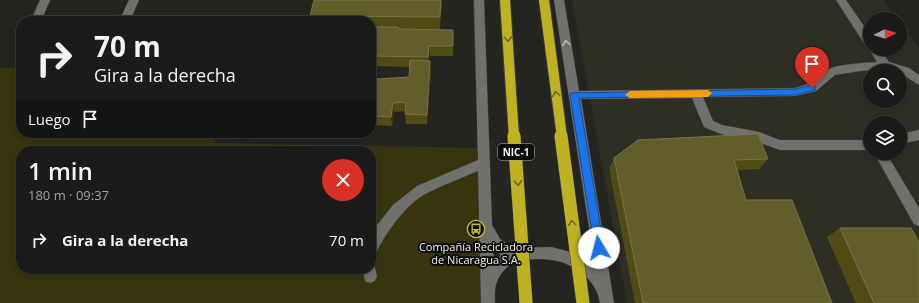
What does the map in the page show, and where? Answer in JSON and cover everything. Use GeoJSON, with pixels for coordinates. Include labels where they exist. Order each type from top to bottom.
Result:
{"type":"FeatureCollection","features":[{"type":"Feature","properties":{"kind":"highway","name":"NIC-1"},"geometry":{"type":"LineString","coordinates":[[505,0],[526,303]]}},
{"type":"Feature","properties":{"kind":"highway"},"geometry":{"type":"LineString","coordinates":[[544,0],[583,303]]}},
{"type":"Feature","properties":{"kind":"street"},"geometry":{"type":"LineString","coordinates":[[38,16],[45,0]]}},
{"type":"Feature","properties":{"kind":"street"},"geometry":{"type":"LineString","coordinates":[[127,16],[134,0]]}},
{"type":"Feature","properties":{"kind":"street"},"geometry":{"type":"LineString","coordinates":[[479,0],[488,303]]}},
{"type":"Feature","properties":{"kind":"street"},"geometry":{"type":"LineString","coordinates":[[559,0],[591,194],[605,296]]}},
{"type":"Feature","properties":{"kind":"street"},"geometry":{"type":"LineString","coordinates":[[841,0],[863,33]]}},
{"type":"Feature","properties":{"kind":"street"},"geometry":{"type":"LineString","coordinates":[[574,95],[795,92],[812,88],[832,72],[863,67]]}},
{"type":"Feature","properties":{"kind":"street"},"geometry":{"type":"LineString","coordinates":[[907,72],[919,81]]}},
{"type":"Feature","properties":{"kind":"street"},"geometry":{"type":"LineString","coordinates":[[696,94],[708,124],[721,129],[759,138],[780,145],[863,145]]}},
{"type":"Feature","properties":{"kind":"street"},"geometry":{"type":"LineString","coordinates":[[907,138],[919,135]]}},
{"type":"Feature","properties":{"kind":"street"},"geometry":{"type":"LineString","coordinates":[[884,160],[919,220]]}},
{"type":"Feature","properties":{"kind":"street"},"geometry":{"type":"LineString","coordinates":[[376,239],[398,209],[421,190],[484,163]]}},
{"type":"Feature","properties":{"kind":"street"},"geometry":{"type":"LineString","coordinates":[[486,225],[495,243],[511,254],[551,253],[573,259],[589,270],[605,296]]}},
{"type":"Feature","properties":{"kind":"street"},"geometry":{"type":"LineString","coordinates":[[488,286],[497,268],[511,254]]}},
{"type":"Feature","properties":{"kind":"shaded area"},"geometry":{"type":"Polygon","coordinates":[[[572,0],[883,0],[892,12],[863,12],[863,56],[907,56],[907,31],[919,47],[919,303],[627,303],[572,0]]]}},
{"type":"Feature","properties":{"kind":"shaded area"},"geometry":{"type":"Polygon","coordinates":[[[16,67],[16,138],[216,138],[214,143],[375,146],[16,146],[16,274],[376,274],[376,146],[483,148],[488,303],[0,303],[0,68],[16,67]]]}},
{"type":"Feature","properties":{"kind":"building"},"geometry":{"type":"Polygon","coordinates":[[[314,0],[441,0],[440,17],[310,16],[314,0]]]}},
{"type":"Feature","properties":{"kind":"building"},"geometry":{"type":"Polygon","coordinates":[[[376,27],[453,30],[453,46],[429,46],[428,57],[376,56],[376,27]]]}},
{"type":"Feature","properties":{"kind":"building"},"geometry":{"type":"Polygon","coordinates":[[[410,60],[430,61],[427,115],[405,114],[406,102],[393,103],[391,117],[376,116],[376,79],[409,77],[410,60]]]}},
{"type":"Feature","properties":{"kind":"building"},"geometry":{"type":"Polygon","coordinates":[[[758,134],[768,159],[734,160],[746,200],[792,200],[832,303],[643,303],[614,158],[638,140],[758,134]]]}},
{"type":"Feature","properties":{"kind":"building"},"geometry":{"type":"Polygon","coordinates":[[[840,228],[911,228],[919,242],[919,303],[874,303],[840,228]]]}},
{"type":"Feature","properties":{"kind":"slow traffic"},"geometry":{"type":"LineString","coordinates":[[630,95],[708,93]]}},
{"type":"Feature","properties":{"kind":"place","name":"Compañía Recicladora de Nicaragua S.A."},"geometry":{"type":"Point","coordinates":[476,229]}},
{"type":"Feature","properties":{"kind":"route"},"geometry":{"type":"LineString","coordinates":[[599,248],[574,95],[795,92],[812,88]]}}]}
